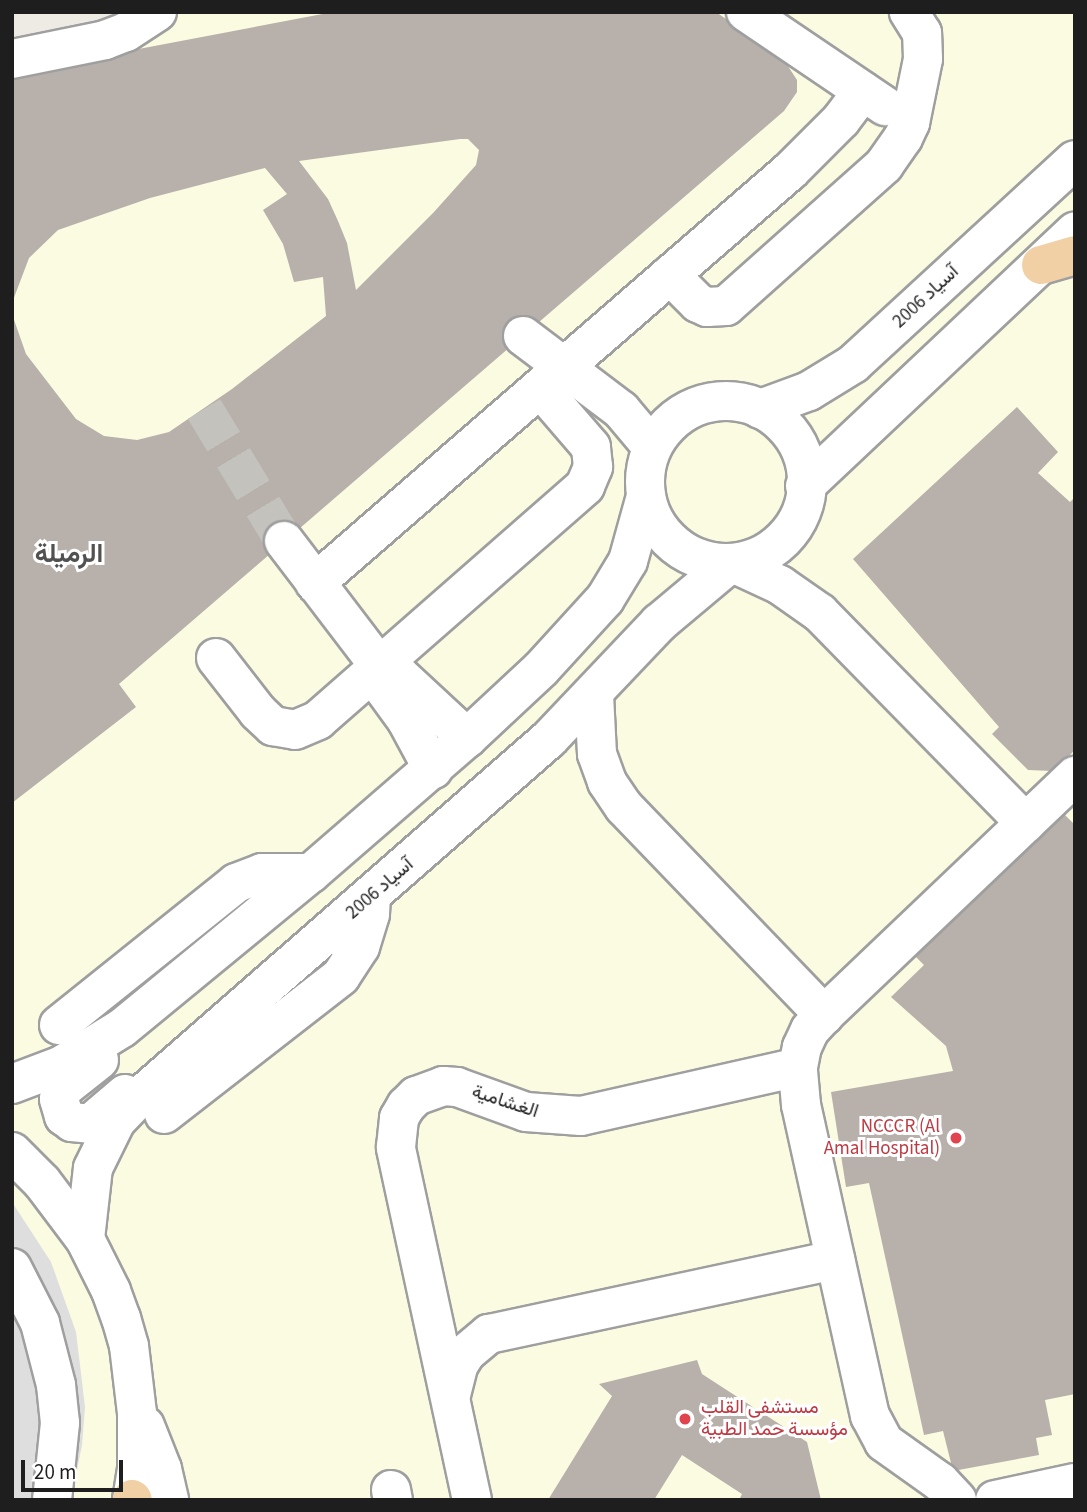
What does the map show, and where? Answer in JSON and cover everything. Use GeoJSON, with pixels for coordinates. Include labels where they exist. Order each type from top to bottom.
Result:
{"type":"FeatureCollection","features":[{"type":"Feature","properties":{"kind":"street"},"geometry":{"type":"LineString","coordinates":[[12,59],[105,40],[126,32],[157,12]]}},
{"type":"Feature","properties":{"kind":"street"},"geometry":{"type":"LineString","coordinates":[[746,12],[909,122]]}},
{"type":"Feature","properties":{"kind":"street"},"geometry":{"type":"LineString","coordinates":[[670,275],[698,303],[717,308],[735,301],[872,177],[894,152],[909,122],[924,46],[922,33],[909,12]]}},
{"type":"Feature","properties":{"kind":"street"},"geometry":{"type":"LineString","coordinates":[[316,583],[816,146],[863,91]]}},
{"type":"Feature","properties":{"kind":"street","name":"آسياد 2006"},"geometry":{"type":"LineString","coordinates":[[760,409],[808,391],[853,364],[1075,160]]}},
{"type":"Feature","properties":{"kind":"street"},"geometry":{"type":"LineString","coordinates":[[731,565],[761,556],[782,541],[801,503],[1058,260],[1075,232]]}},
{"type":"Feature","properties":{"kind":"street"},"geometry":{"type":"LineString","coordinates":[[216,658],[265,720],[283,729],[295,730],[318,720],[383,671],[585,486],[593,467],[591,447],[552,378],[523,336]]}},
{"type":"Feature","properties":{"kind":"street"},"geometry":{"type":"LineString","coordinates":[[552,378],[621,410],[652,447]]}},
{"type":"Feature","properties":{"kind":"street"},"geometry":{"type":"LineString","coordinates":[[820,613],[803,568],[801,503],[806,467],[791,431],[760,409],[725,400],[690,408],[667,424],[652,447],[644,480],[646,496],[663,531],[676,544],[700,559],[731,565],[780,585],[820,613],[1026,823]]}},
{"type":"Feature","properties":{"kind":"street"},"geometry":{"type":"LineString","coordinates":[[12,1084],[62,1065],[122,1028],[310,873],[467,738],[541,669],[605,599],[628,561],[646,496]]}},
{"type":"Feature","properties":{"kind":"street"},"geometry":{"type":"LineString","coordinates":[[284,541],[383,671],[384,690],[407,721],[433,769]]}},
{"type":"Feature","properties":{"kind":"street","name":"آسياد 2006"},"geometry":{"type":"LineString","coordinates":[[85,1239],[93,1168],[102,1143],[116,1121],[162,1096],[371,897],[549,740],[659,623],[731,565]]}},
{"type":"Feature","properties":{"kind":"street"},"geometry":{"type":"LineString","coordinates":[[383,671],[400,675],[467,738]]}},
{"type":"Feature","properties":{"kind":"street"},"geometry":{"type":"LineString","coordinates":[[594,695],[597,754],[607,782],[624,807],[824,1014]]}},
{"type":"Feature","properties":{"kind":"street"},"geometry":{"type":"LineString","coordinates":[[957,1500],[940,1482],[895,1452],[876,1430],[866,1402],[801,1105],[798,1067],[806,1038],[824,1014],[1075,776]]}},
{"type":"Feature","properties":{"kind":"street"},"geometry":{"type":"LineString","coordinates":[[59,1025],[236,883],[262,873],[310,873]]}},
{"type":"Feature","properties":{"kind":"street"},"geometry":{"type":"LineString","coordinates":[[122,1028],[108,1053],[61,1090],[59,1099],[64,1116],[72,1122],[90,1124],[137,1085],[162,1096]]}},
{"type":"Feature","properties":{"kind":"street","name":"الغشامية"},"geometry":{"type":"LineString","coordinates":[[472,1500],[395,1132],[398,1118],[416,1096],[429,1089],[457,1087],[526,1112],[581,1116],[798,1067]]}},
{"type":"Feature","properties":{"kind":"street"},"geometry":{"type":"LineString","coordinates":[[12,1152],[42,1182],[85,1239],[111,1291],[124,1327],[137,1413],[137,1469],[142,1500]]}},
{"type":"Feature","properties":{"kind":"street"},"geometry":{"type":"LineString","coordinates":[[429,1293],[455,1321],[489,1334],[835,1260]]}},
{"type":"Feature","properties":{"kind":"street"},"geometry":{"type":"LineString","coordinates":[[15,1276],[40,1323],[56,1385],[60,1423],[52,1500]]}},
{"type":"Feature","properties":{"kind":"street","name":"الغشامية"},"geometry":{"type":"LineString","coordinates":[[451,1395],[453,1380],[462,1359],[489,1334]]}},
{"type":"Feature","properties":{"kind":"street"},"geometry":{"type":"LineString","coordinates":[[995,1500],[1075,1483]]}},
{"type":"Feature","properties":{"kind":"shaded area"},"geometry":{"type":"Polygon","coordinates":[[[186,12],[1075,12],[1075,1500],[12,1500],[12,44],[186,12]]]}},
{"type":"Feature","properties":{"kind":"shaded area"},"geometry":{"type":"Polygon","coordinates":[[[12,1202],[51,1262],[76,1332],[85,1407],[82,1445],[71,1500],[12,1500],[12,1202]]]}},
{"type":"Feature","properties":{"kind":"building"},"geometry":{"type":"Polygon","coordinates":[[[333,12],[716,12],[784,60],[797,80],[797,92],[784,111],[119,684],[136,707],[12,803],[12,314],[26,354],[76,419],[104,436],[137,440],[169,432],[232,389],[326,316],[323,277],[294,282],[283,244],[263,210],[287,194],[265,168],[150,198],[58,230],[29,258],[12,303],[12,73],[333,12]],[[468,139],[299,161],[328,199],[338,221],[347,243],[356,290],[434,212],[476,165],[479,150],[468,139]]]}},
{"type":"Feature","properties":{"kind":"building"},"geometry":{"type":"Polygon","coordinates":[[[1017,407],[1058,452],[1038,473],[1070,502],[1075,497],[1075,750],[1053,771],[1028,770],[992,734],[999,727],[853,559],[1017,407]]]}},
{"type":"Feature","properties":{"kind":"building","name":"NCCCR (Al Amal Hospital)"},"geometry":{"type":"Polygon","coordinates":[[[1063,813],[1075,825],[1075,1394],[1045,1400],[1052,1435],[1036,1438],[1039,1455],[953,1471],[943,1431],[924,1435],[869,1183],[846,1187],[831,1092],[953,1071],[946,1046],[891,997],[924,965],[912,953],[1063,813]]]}},
{"type":"Feature","properties":{"kind":"building","name":"مستشفى القلب مؤسسة حمد الطبية"},"geometry":{"type":"Polygon","coordinates":[[[697,1360],[702,1374],[807,1442],[821,1500],[739,1500],[742,1494],[682,1455],[654,1500],[548,1500],[612,1396],[599,1384],[697,1360]]]}},
{"type":"Feature","properties":{"kind":"tunnel"},"geometry":{"type":"LineString","coordinates":[[204,409],[284,541]]}},
{"type":"Feature","properties":{"kind":"place","name":"NCCCR (Al Amal Hospital)"},"geometry":{"type":"Point","coordinates":[956,1138]}},
{"type":"Feature","properties":{"kind":"place","name":"مستشفى القلب مؤسسة حمد الطبية"},"geometry":{"type":"Point","coordinates":[685,1419]}},
{"type":"Feature","properties":{"kind":"district","name":"الرميلة"},"geometry":{"type":"Point","coordinates":[69,554]}}]}
